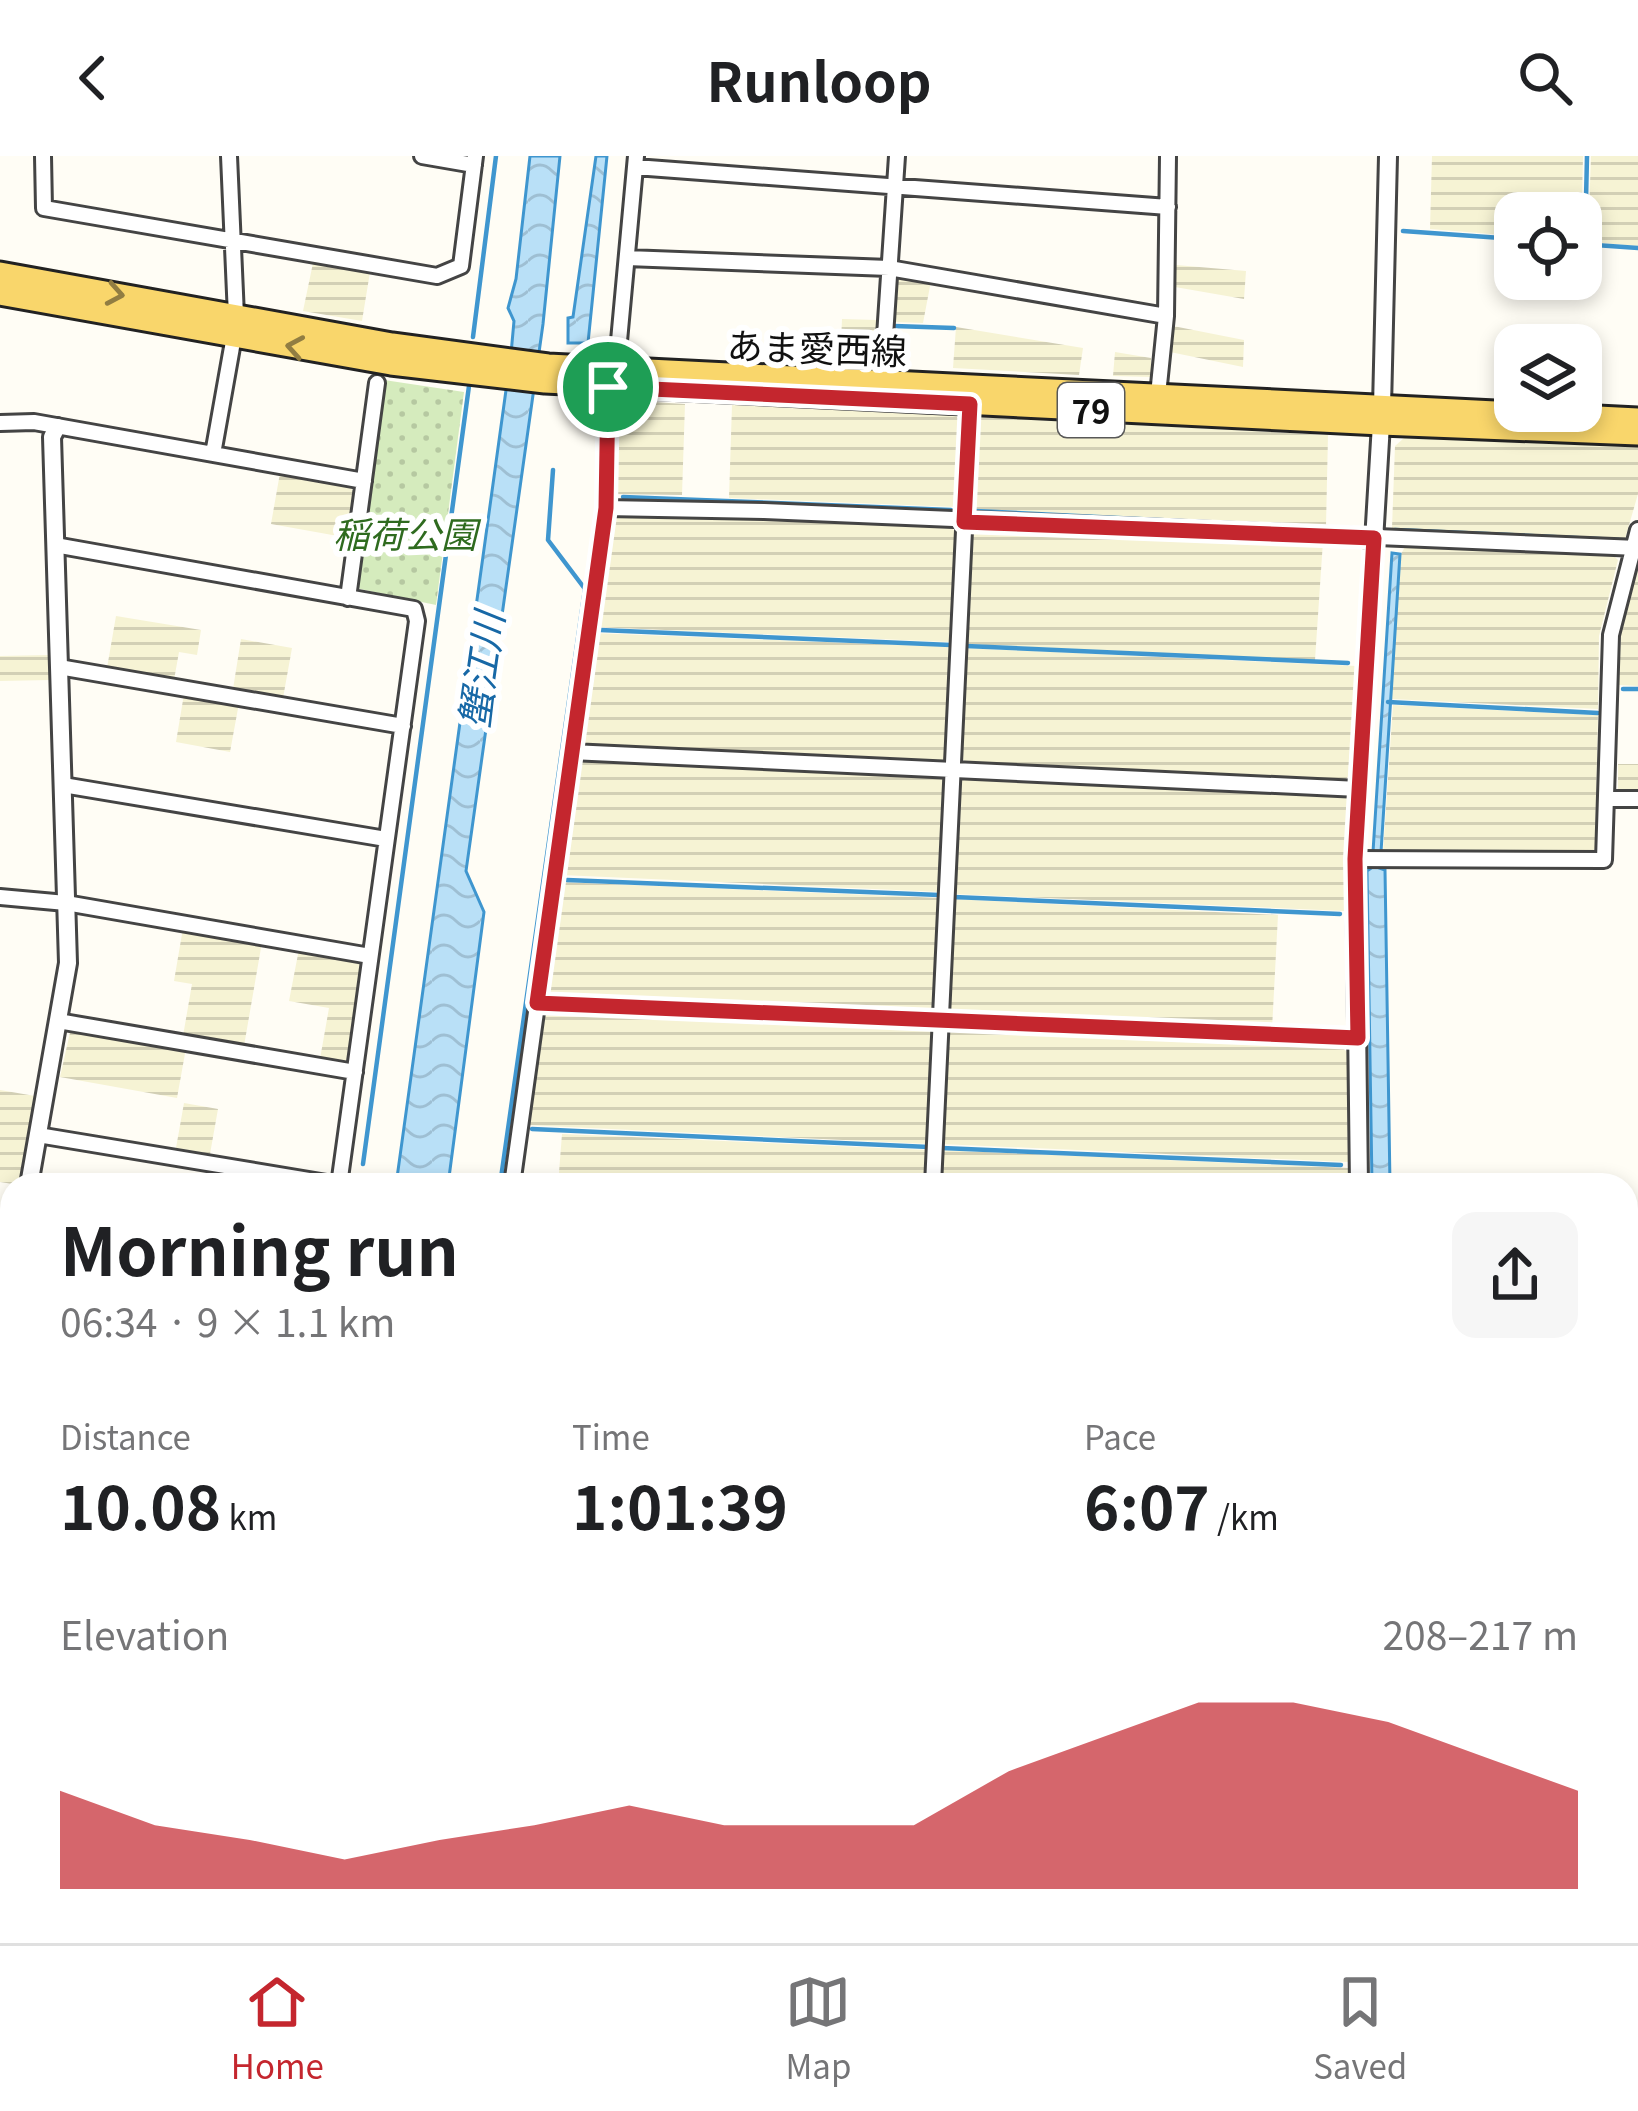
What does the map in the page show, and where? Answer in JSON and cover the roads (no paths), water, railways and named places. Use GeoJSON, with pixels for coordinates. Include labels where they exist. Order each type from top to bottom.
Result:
{"type":"FeatureCollection","features":[{"type":"Feature","properties":{"kind":"main road","name":"あま愛西線"},"geometry":{"type":"LineString","coordinates":[[0,273],[391,364],[495,368],[608,387],[970,404],[1638,418]]}},
{"type":"Feature","properties":{"kind":"main road","name":"あま愛西線"},"geometry":{"type":"LineString","coordinates":[[0,294],[235,326]]}},
{"type":"Feature","properties":{"kind":"main road","name":"あま愛西線"},"geometry":{"type":"LineString","coordinates":[[546,374],[882,381],[1158,395],[1638,434]]}},
{"type":"Feature","properties":{"kind":"street"},"geometry":{"type":"LineString","coordinates":[[43,156],[44,208],[437,276],[461,266],[474,161],[422,156]]}},
{"type":"Feature","properties":{"kind":"street"},"geometry":{"type":"LineString","coordinates":[[213,454],[235,326],[229,156]]}},
{"type":"Feature","properties":{"kind":"street"},"geometry":{"type":"LineString","coordinates":[[882,381],[897,156]]}},
{"type":"Feature","properties":{"kind":"street"},"geometry":{"type":"LineString","coordinates":[[1158,395],[1166,316],[1168,156]]}},
{"type":"Feature","properties":{"kind":"street"},"geometry":{"type":"LineString","coordinates":[[1359,1173],[1355,859],[1382,416],[1388,156]]}},
{"type":"Feature","properties":{"kind":"street"},"geometry":{"type":"LineString","coordinates":[[619,341],[636,161],[1168,207]]}},
{"type":"Feature","properties":{"kind":"street"},"geometry":{"type":"LineString","coordinates":[[627,258],[889,268],[1166,316]]}},
{"type":"Feature","properties":{"kind":"street"},"geometry":{"type":"LineString","coordinates":[[348,598],[377,382]]}},
{"type":"Feature","properties":{"kind":"street"},"geometry":{"type":"LineString","coordinates":[[514,1173],[606,508],[608,387]]}},
{"type":"Feature","properties":{"kind":"street"},"geometry":{"type":"LineString","coordinates":[[934,1173],[970,404]]}},
{"type":"Feature","properties":{"kind":"street"},"geometry":{"type":"LineString","coordinates":[[0,423],[57,427],[364,482]]}},
{"type":"Feature","properties":{"kind":"street"},"geometry":{"type":"LineString","coordinates":[[31,1173],[68,963],[52,437],[57,427]]}},
{"type":"Feature","properties":{"kind":"street"},"geometry":{"type":"LineString","coordinates":[[606,508],[1635,548]]}},
{"type":"Feature","properties":{"kind":"street"},"geometry":{"type":"LineString","coordinates":[[1355,859],[1604,860],[1611,634],[1638,530]]}},
{"type":"Feature","properties":{"kind":"street"},"geometry":{"type":"LineString","coordinates":[[55,545],[414,609],[417,621],[341,1173]]}},
{"type":"Feature","properties":{"kind":"street"},"geometry":{"type":"LineString","coordinates":[[59,667],[403,725]]}},
{"type":"Feature","properties":{"kind":"street"},"geometry":{"type":"LineString","coordinates":[[571,752],[1359,789]]}},
{"type":"Feature","properties":{"kind":"street"},"geometry":{"type":"LineString","coordinates":[[63,785],[386,839]]}},
{"type":"Feature","properties":{"kind":"street"},"geometry":{"type":"LineString","coordinates":[[1606,799],[1638,799]]}},
{"type":"Feature","properties":{"kind":"street"},"geometry":{"type":"LineString","coordinates":[[0,897],[66,903],[370,956]]}},
{"type":"Feature","properties":{"kind":"street"},"geometry":{"type":"LineString","coordinates":[[537,1003],[1358,1038]]}},
{"type":"Feature","properties":{"kind":"street"},"geometry":{"type":"LineString","coordinates":[[58,1021],[355,1072]]}},
{"type":"Feature","properties":{"kind":"street"},"geometry":{"type":"LineString","coordinates":[[38,1135],[267,1173]]}},
{"type":"Feature","properties":{"kind":"water","name":"蟹江川"},"geometry":{"type":"Polygon","coordinates":[[[530,156],[560,156],[543,324],[466,871],[484,912],[450,1173],[398,1173],[511,354],[514,321],[508,308],[516,279],[530,156]]]}},
{"type":"Feature","properties":{"kind":"water"},"geometry":{"type":"Polygon","coordinates":[[[596,156],[607,156],[588,343],[568,343],[568,318],[573,317],[596,156]]]}},
{"type":"Feature","properties":{"kind":"water"},"geometry":{"type":"Polygon","coordinates":[[[1392,553],[1400,554],[1381,852],[1373,852],[1392,553]]]}},
{"type":"Feature","properties":{"kind":"water"},"geometry":{"type":"Polygon","coordinates":[[[1374,866],[1385,870],[1390,1173],[1372,1173],[1367,871],[1374,866]]]}},
{"type":"Feature","properties":{"kind":"waterway"},"geometry":{"type":"LineString","coordinates":[[473,337],[496,156]]}},
{"type":"Feature","properties":{"kind":"waterway"},"geometry":{"type":"LineString","coordinates":[[1586,192],[1587,156]]}},
{"type":"Feature","properties":{"kind":"waterway"},"geometry":{"type":"LineString","coordinates":[[1403,231],[1494,238]]}},
{"type":"Feature","properties":{"kind":"waterway"},"geometry":{"type":"LineString","coordinates":[[1602,245],[1638,248]]}},
{"type":"Feature","properties":{"kind":"waterway"},"geometry":{"type":"LineString","coordinates":[[894,326],[954,328]]}},
{"type":"Feature","properties":{"kind":"waterway"},"geometry":{"type":"LineString","coordinates":[[363,1164],[469,386]]}},
{"type":"Feature","properties":{"kind":"waterway"},"geometry":{"type":"LineString","coordinates":[[502,1173],[585,589],[548,540],[553,470]]}},
{"type":"Feature","properties":{"kind":"waterway"},"geometry":{"type":"LineString","coordinates":[[623,497],[951,510]]}},
{"type":"Feature","properties":{"kind":"waterway"},"geometry":{"type":"LineString","coordinates":[[975,511],[1323,528]]}},
{"type":"Feature","properties":{"kind":"waterway"},"geometry":{"type":"LineString","coordinates":[[1395,530],[1619,540]]}},
{"type":"Feature","properties":{"kind":"waterway"},"geometry":{"type":"LineString","coordinates":[[600,630],[951,645]]}},
{"type":"Feature","properties":{"kind":"waterway"},"geometry":{"type":"LineString","coordinates":[[966,646],[1348,663]]}},
{"type":"Feature","properties":{"kind":"waterway"},"geometry":{"type":"LineString","coordinates":[[1623,689],[1638,689]]}},
{"type":"Feature","properties":{"kind":"waterway"},"geometry":{"type":"LineString","coordinates":[[1388,702],[1598,713]]}},
{"type":"Feature","properties":{"kind":"waterway"},"geometry":{"type":"LineString","coordinates":[[567,880],[939,895]]}},
{"type":"Feature","properties":{"kind":"waterway"},"geometry":{"type":"LineString","coordinates":[[954,897],[1340,914]]}},
{"type":"Feature","properties":{"kind":"waterway"},"geometry":{"type":"LineString","coordinates":[[532,1129],[929,1147]]}},
{"type":"Feature","properties":{"kind":"waterway"},"geometry":{"type":"LineString","coordinates":[[942,1148],[1341,1165]]}},
{"type":"Feature","properties":{"kind":"park label","name":"稲荷公園"},"geometry":{"type":"Point","coordinates":[405,532]}}]}
